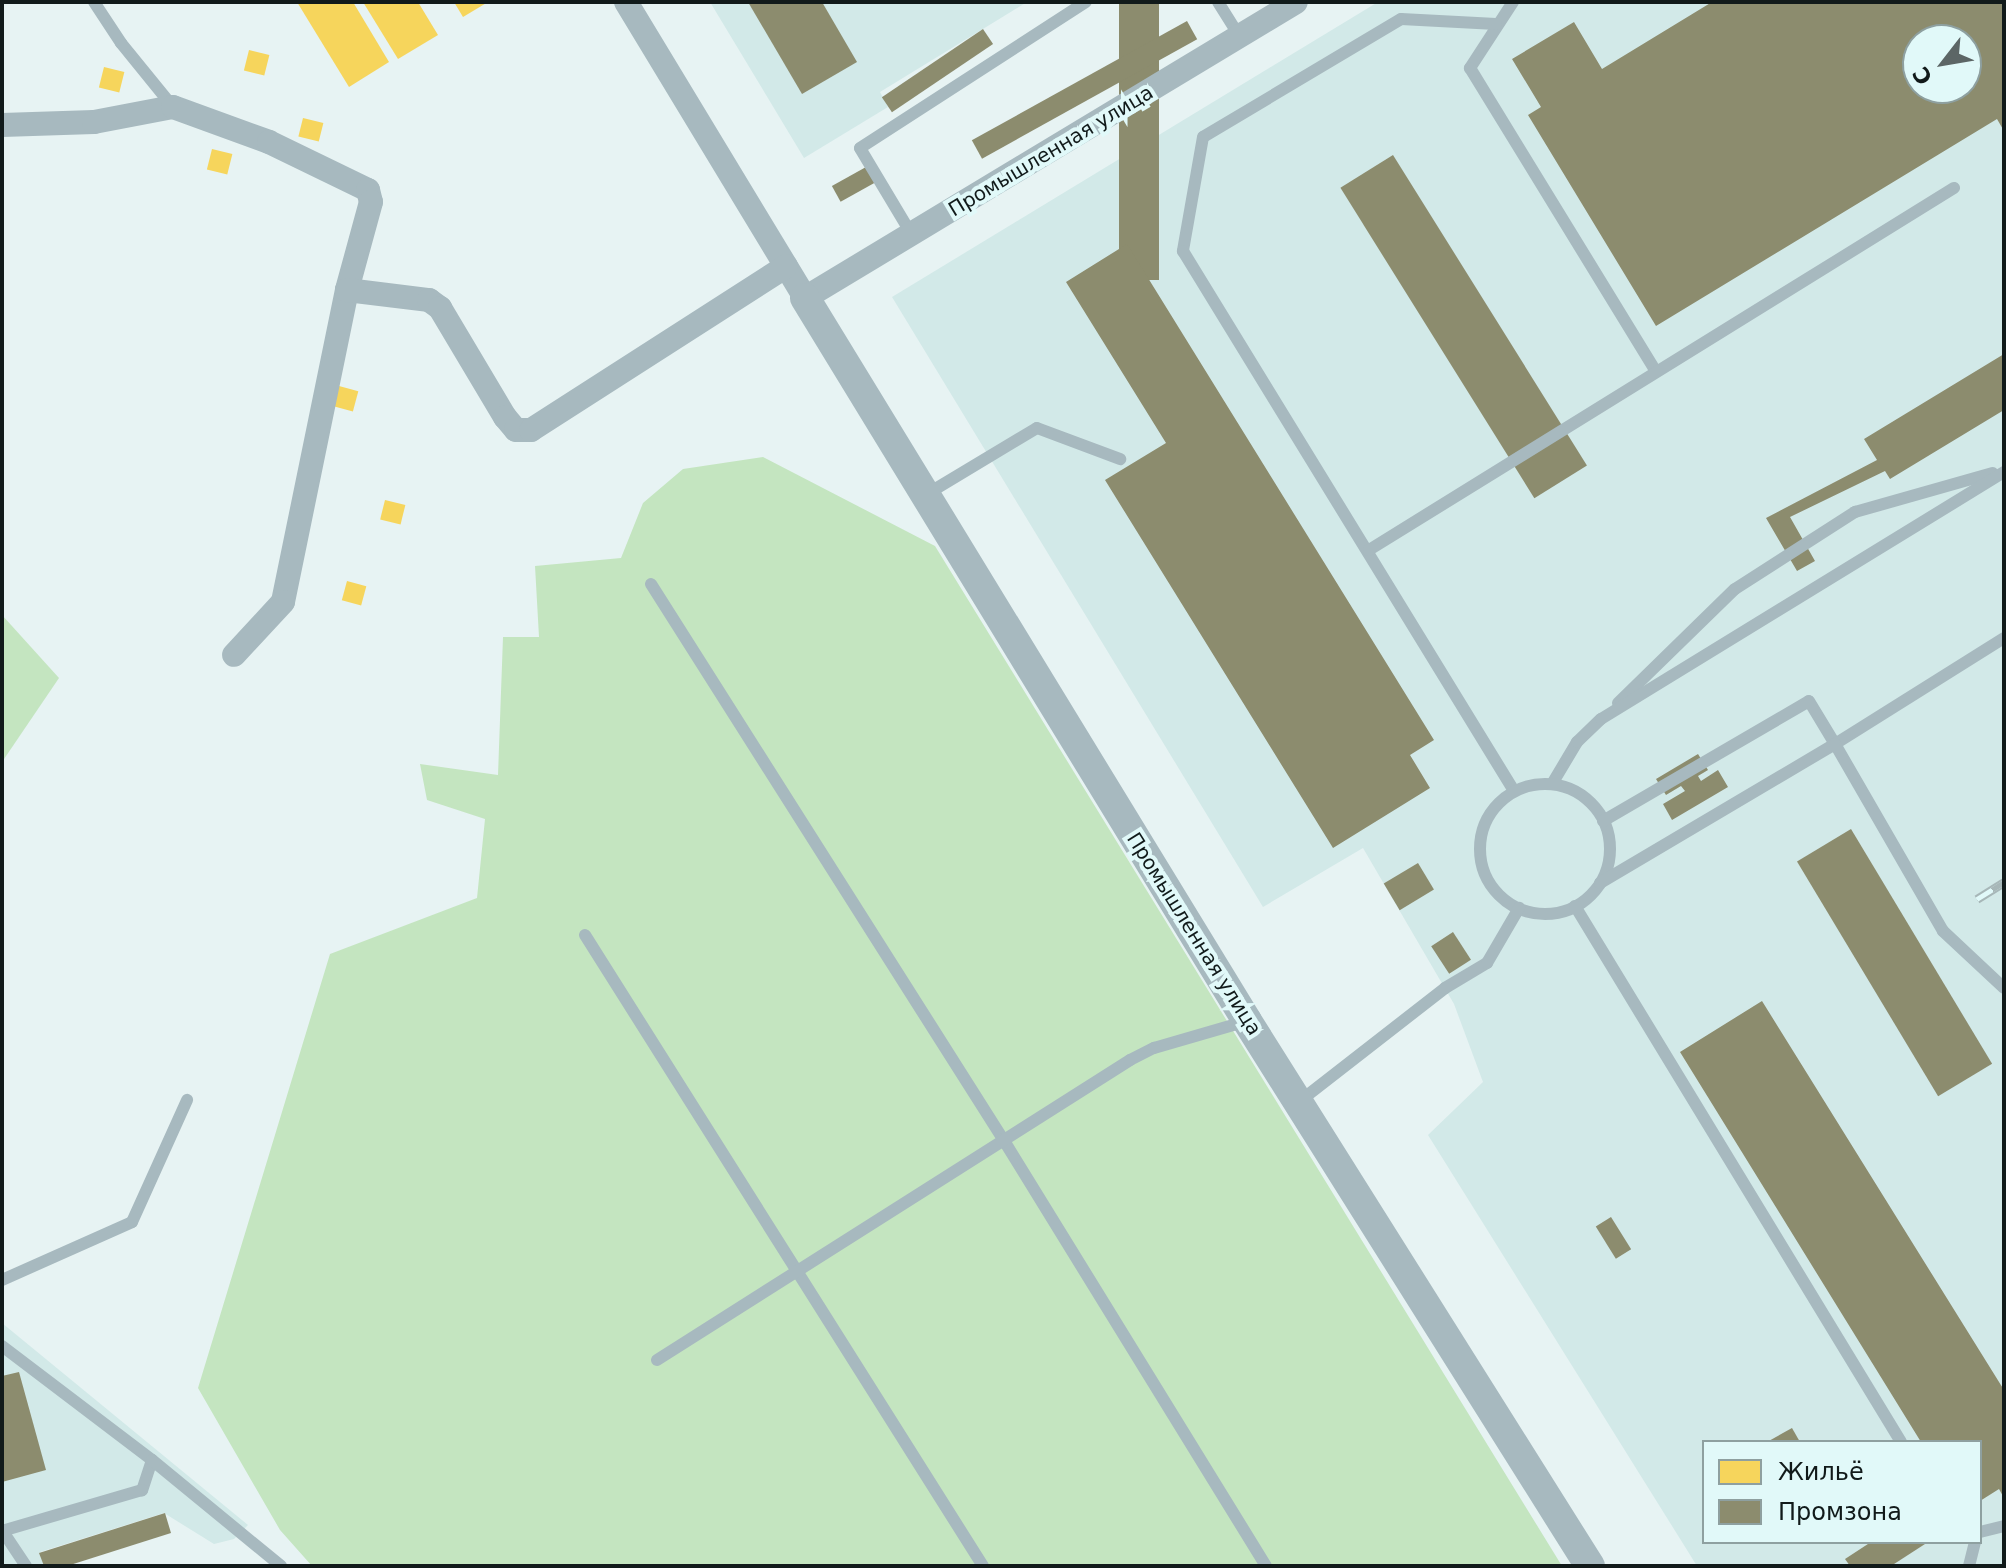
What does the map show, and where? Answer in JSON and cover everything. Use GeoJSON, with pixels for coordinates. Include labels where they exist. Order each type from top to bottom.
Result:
{"type":"FeatureCollection","features":[{"type":"Feature","properties":{"kind":"street","name":"Промышленная улица"},"geometry":{"type":"LineString","coordinates":[[626,2],[924,496],[1247,1021],[1590,1566]]}},
{"type":"Feature","properties":{"kind":"street","name":"Промышленная улица"},"geometry":{"type":"LineString","coordinates":[[805,298],[1296,2]]}},
{"type":"Feature","properties":{"kind":"street"},"geometry":{"type":"LineString","coordinates":[[2,125],[94,122],[173,107],[269,142],[368,190],[371,202],[347,290],[283,602],[234,655]]}},
{"type":"Feature","properties":{"kind":"street"},"geometry":{"type":"LineString","coordinates":[[347,290],[429,300],[440,308],[505,417],[516,430],[531,430],[786,266]]}},
{"type":"Feature","properties":{"kind":"lane"},"geometry":{"type":"LineString","coordinates":[[94,2],[121,43],[173,107]]}},
{"type":"Feature","properties":{"kind":"lane"},"geometry":{"type":"LineString","coordinates":[[912,235],[860,148],[1086,2]]}},
{"type":"Feature","properties":{"kind":"lane"},"geometry":{"type":"LineString","coordinates":[[1218,2],[1239,36]]}},
{"type":"Feature","properties":{"kind":"lane"},"geometry":{"type":"LineString","coordinates":[[1513,2],[1470,68],[1656,372]]}},
{"type":"Feature","properties":{"kind":"lane"},"geometry":{"type":"LineString","coordinates":[[1496,24],[1401,19],[1203,137],[1183,251],[1514,791]]}},
{"type":"Feature","properties":{"kind":"lane"},"geometry":{"type":"LineString","coordinates":[[1369,550],[1954,188]]}},
{"type":"Feature","properties":{"kind":"lane"},"geometry":{"type":"LineString","coordinates":[[924,496],[1037,428],[1120,459]]}},
{"type":"Feature","properties":{"kind":"lane"},"geometry":{"type":"LineString","coordinates":[[1552,784],[1577,742],[1735,589],[1855,512],[2004,471]]}},
{"type":"Feature","properties":{"kind":"lane"},"geometry":{"type":"LineString","coordinates":[[1601,719],[2004,471]]}},
{"type":"Feature","properties":{"kind":"lane"},"geometry":{"type":"LineString","coordinates":[[651,584],[1003,1139],[1266,1566]]}},
{"type":"Feature","properties":{"kind":"lane"},"geometry":{"type":"LineString","coordinates":[[1600,883],[1608,863],[1609,841],[1603,821],[1587,800],[1552,784],[1514,791],[1488,816],[1480,851],[1492,885],[1519,908],[1547,914],[1575,906],[1600,883],[1835,744],[2004,638]]}},
{"type":"Feature","properties":{"kind":"lane"},"geometry":{"type":"LineString","coordinates":[[1603,821],[1809,701],[1943,931],[2004,988]]}},
{"type":"Feature","properties":{"kind":"lane"},"geometry":{"type":"LineString","coordinates":[[1575,906],[1900,1440]]}},
{"type":"Feature","properties":{"kind":"lane"},"geometry":{"type":"LineString","coordinates":[[1298,1103],[1445,988],[1487,963],[1519,908]]}},
{"type":"Feature","properties":{"kind":"lane"},"geometry":{"type":"LineString","coordinates":[[585,935],[983,1566]]}},
{"type":"Feature","properties":{"kind":"lane"},"geometry":{"type":"LineString","coordinates":[[657,1360],[1130,1060],[1154,1048],[1247,1021]]}},
{"type":"Feature","properties":{"kind":"lane"},"geometry":{"type":"LineString","coordinates":[[2,1280],[132,1222],[187,1100]]}},
{"type":"Feature","properties":{"kind":"lane"},"geometry":{"type":"LineString","coordinates":[[2,1346],[152,1460],[281,1566]]}},
{"type":"Feature","properties":{"kind":"lane"},"geometry":{"type":"LineString","coordinates":[[26,1566],[2,1531],[142,1490],[152,1460]]}},
{"type":"Feature","properties":{"kind":"lane"},"geometry":{"type":"LineString","coordinates":[[1982,1532],[2004,1526]]}},
{"type":"Feature","properties":{"kind":"lane"},"geometry":{"type":"LineString","coordinates":[[1969,1566],[1974,1544]]}},
{"type":"Feature","properties":{"kind":"shaded area"},"geometry":{"type":"Polygon","coordinates":[[[710,2],[1027,2],[880,92],[888,107],[804,158],[710,2]]]}},
{"type":"Feature","properties":{"kind":"shaded area"},"geometry":{"type":"Polygon","coordinates":[[[1378,2],[2004,2],[2004,1566],[1697,1566],[1428,1135],[1483,1082],[1454,1004],[1363,848],[1263,907],[892,297],[1378,2]]]}},
{"type":"Feature","properties":{"kind":"shaded area"},"geometry":{"type":"Polygon","coordinates":[[[2,1323],[248,1525],[234,1539],[214,1544],[164,1513],[40,1552],[44,1566],[2,1566],[2,1323]]]}},
{"type":"Feature","properties":{"kind":"green space"},"geometry":{"type":"Polygon","coordinates":[[[763,457],[935,546],[1562,1566],[312,1566],[280,1530],[198,1388],[330,954],[477,898],[485,819],[427,800],[420,764],[498,775],[503,637],[539,637],[535,566],[621,558],[643,503],[683,469],[763,457]]]}},
{"type":"Feature","properties":{"kind":"green space"},"geometry":{"type":"Polygon","coordinates":[[[2,615],[59,678],[2,762],[2,615]]]}},
{"type":"Feature","properties":{"kind":"building: Жильё"},"geometry":{"type":"Polygon","coordinates":[[[297,2],[353,2],[389,62],[349,87],[297,2]]]}},
{"type":"Feature","properties":{"kind":"building: Жильё"},"geometry":{"type":"Polygon","coordinates":[[[363,2],[418,2],[438,35],[398,59],[363,2]]]}},
{"type":"Feature","properties":{"kind":"building: Жильё"},"geometry":{"type":"Polygon","coordinates":[[[454,2],[488,2],[463,17],[454,2]]]}},
{"type":"Feature","properties":{"kind":"building: Жильё"},"geometry":{"type":"Polygon","coordinates":[[[249,50],[269,55],[264,75],[244,70],[249,50]]]}},
{"type":"Feature","properties":{"kind":"building: Жильё"},"geometry":{"type":"Polygon","coordinates":[[[104,67],[124,72],[119,92],[99,87],[104,67]]]}},
{"type":"Feature","properties":{"kind":"building: Жильё"},"geometry":{"type":"Polygon","coordinates":[[[303,118],[323,123],[319,142],[298,136],[303,118]]]}},
{"type":"Feature","properties":{"kind":"building: Жильё"},"geometry":{"type":"Polygon","coordinates":[[[212,149],[232,154],[227,174],[207,169],[212,149]]]}},
{"type":"Feature","properties":{"kind":"building: Жильё"},"geometry":{"type":"Polygon","coordinates":[[[339,386],[358,391],[353,411],[334,406],[339,386]]]}},
{"type":"Feature","properties":{"kind":"building: Жильё"},"geometry":{"type":"Polygon","coordinates":[[[385,500],[405,505],[401,524],[380,519],[385,500]]]}},
{"type":"Feature","properties":{"kind":"building: Жильё"},"geometry":{"type":"Polygon","coordinates":[[[347,581],[366,586],[361,605],[342,600],[347,581]]]}},
{"type":"Feature","properties":{"kind":"building: Промзона"},"geometry":{"type":"Polygon","coordinates":[[[748,2],[822,2],[857,62],[802,94],[748,2]]]}},
{"type":"Feature","properties":{"kind":"building: Промзона"},"geometry":{"type":"Polygon","coordinates":[[[1119,2],[1159,2],[1159,280],[1119,280],[1119,2]]]}},
{"type":"Feature","properties":{"kind":"building: Промзона"},"geometry":{"type":"Polygon","coordinates":[[[1712,2],[2004,2],[2004,131],[1997,119],[1656,326],[1528,115],[1541,107],[1512,59],[1574,22],[1602,69],[1712,2]]]}},
{"type":"Feature","properties":{"kind":"building: Промзона"},"geometry":{"type":"Polygon","coordinates":[[[1187,21],[1197,39],[982,159],[972,140],[1187,21]]]}},
{"type":"Feature","properties":{"kind":"building: Промзона"},"geometry":{"type":"Polygon","coordinates":[[[983,29],[993,44],[892,112],[882,97],[983,29]]]}},
{"type":"Feature","properties":{"kind":"building: Промзона"},"geometry":{"type":"Polygon","coordinates":[[[1393,155],[1587,465],[1534,498],[1340,188],[1393,155]]]}},
{"type":"Feature","properties":{"kind":"building: Промзона"},"geometry":{"type":"Polygon","coordinates":[[[866,167],[875,183],[841,202],[832,186],[866,167]]]}},
{"type":"Feature","properties":{"kind":"building: Промзона"},"geometry":{"type":"Polygon","coordinates":[[[1127,244],[1434,740],[1410,755],[1430,788],[1333,848],[1105,480],[1166,443],[1066,282],[1127,244]]]}},
{"type":"Feature","properties":{"kind":"building: Промзона"},"geometry":{"type":"Polygon","coordinates":[[[2004,354],[2004,410],[1890,479],[1885,471],[1790,517],[1815,561],[1797,571],[1766,518],[1877,460],[1864,439],[2004,354]]]}},
{"type":"Feature","properties":{"kind":"building: Промзона"},"geometry":{"type":"Polygon","coordinates":[[[1698,754],[1708,770],[1698,776],[1701,781],[1718,770],[1728,787],[1672,820],[1663,804],[1685,791],[1681,786],[1666,795],[1656,779],[1698,754]]]}},
{"type":"Feature","properties":{"kind":"building: Промзона"},"geometry":{"type":"Polygon","coordinates":[[[1851,829],[1992,1064],[1938,1096],[1797,861],[1851,829]]]}},
{"type":"Feature","properties":{"kind":"building: Промзона"},"geometry":{"type":"Polygon","coordinates":[[[1418,863],[1434,890],[1400,910],[1384,884],[1418,863]]]}},
{"type":"Feature","properties":{"kind":"building: Промзона"},"geometry":{"type":"Polygon","coordinates":[[[1453,932],[1471,960],[1449,974],[1431,946],[1453,932]]]}},
{"type":"Feature","properties":{"kind":"building: Промзона"},"geometry":{"type":"Polygon","coordinates":[[[1762,1001],[2004,1390],[2004,1498],[1999,1489],[1982,1500],[1982,1440],[1920,1440],[1680,1052],[1762,1001]]]}},
{"type":"Feature","properties":{"kind":"building: Промзона"},"geometry":{"type":"Polygon","coordinates":[[[1611,1217],[1631,1249],[1616,1259],[1596,1227],[1611,1217]]]}},
{"type":"Feature","properties":{"kind":"building: Промзона"},"geometry":{"type":"Polygon","coordinates":[[[19,1372],[46,1470],[2,1482],[2,1376],[19,1372]]]}},
{"type":"Feature","properties":{"kind":"building: Промзона"},"geometry":{"type":"Polygon","coordinates":[[[1792,1428],[1799,1440],[1771,1440],[1792,1428]]]}},
{"type":"Feature","properties":{"kind":"building: Промзона"},"geometry":{"type":"Polygon","coordinates":[[[165,1513],[171,1533],[67,1566],[44,1566],[39,1553],[165,1513]]]}},
{"type":"Feature","properties":{"kind":"building: Промзона"},"geometry":{"type":"Polygon","coordinates":[[[1868,1544],[1925,1544],[1891,1566],[1850,1566],[1845,1559],[1868,1544]]]}},
{"type":"Feature","properties":{"kind":"railway"},"geometry":{"type":"LineString","coordinates":[[1977,899],[2004,882]]}}]}
